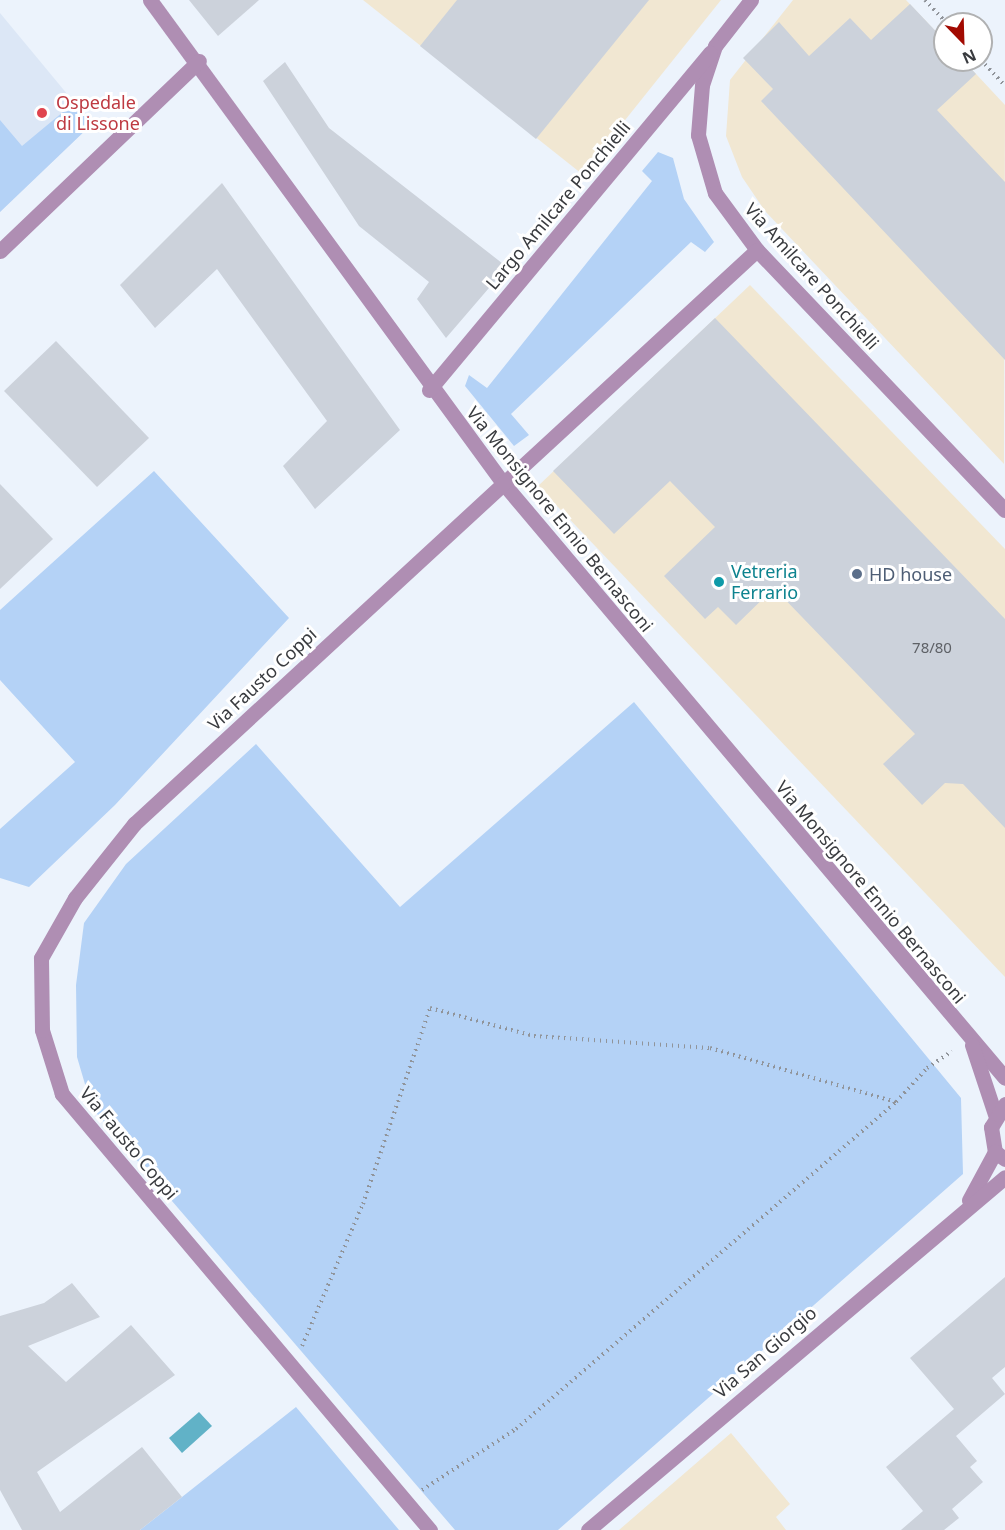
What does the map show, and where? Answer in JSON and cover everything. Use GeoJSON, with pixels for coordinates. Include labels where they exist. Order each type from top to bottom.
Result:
{"type":"FeatureCollection","features":[{"type":"Feature","properties":{"kind":"street","name":"Via Monsignore Ennio Bernasconi"},"geometry":{"type":"LineString","coordinates":[[150,0],[199,61],[429,390],[503,483],[1005,1078]]}},
{"type":"Feature","properties":{"kind":"street","name":"Via Amilcare Ponchielli"},"geometry":{"type":"LineString","coordinates":[[751,0],[715,46],[702,85],[698,135],[715,193],[757,250],[1005,510]]}},
{"type":"Feature","properties":{"kind":"street","name":"Largo Amilcare Ponchielli"},"geometry":{"type":"LineString","coordinates":[[429,390],[715,46]]}},
{"type":"Feature","properties":{"kind":"street"},"geometry":{"type":"LineString","coordinates":[[0,251],[199,61]]}},
{"type":"Feature","properties":{"kind":"street"},"geometry":{"type":"LineString","coordinates":[[503,483],[757,250]]}},
{"type":"Feature","properties":{"kind":"street","name":"Via Fausto Coppi"},"geometry":{"type":"LineString","coordinates":[[430,1530],[62,1094],[42,1030],[40,958],[75,897],[134,824],[503,483]]}},
{"type":"Feature","properties":{"kind":"street","name":"Via Monsignore Ennio Bernasconi"},"geometry":{"type":"LineString","coordinates":[[970,1039],[1000,1109]]}},
{"type":"Feature","properties":{"kind":"street","name":"Via San Giorgio"},"geometry":{"type":"LineString","coordinates":[[968,1203],[1000,1155],[991,1140],[1000,1109]]}},
{"type":"Feature","properties":{"kind":"street","name":"Via San Giorgio"},"geometry":{"type":"LineString","coordinates":[[588,1530],[968,1203],[1005,1177]]}},
{"type":"Feature","properties":{"kind":"path"},"geometry":{"type":"LineString","coordinates":[[925,0],[936,12]]}},
{"type":"Feature","properties":{"kind":"path"},"geometry":{"type":"LineString","coordinates":[[992,72],[1005,86]]}},
{"type":"Feature","properties":{"kind":"path"},"geometry":{"type":"LineString","coordinates":[[292,1369],[363,1204],[430,1008],[534,1036],[710,1048],[896,1102]]}},
{"type":"Feature","properties":{"kind":"path"},"geometry":{"type":"LineString","coordinates":[[407,1503],[441,1474],[516,1429],[896,1102],[927,1068],[970,1039]]}},
{"type":"Feature","properties":{"kind":"shaded area"},"geometry":{"type":"Polygon","coordinates":[[[363,0],[721,0],[582,174],[363,0]]]}},
{"type":"Feature","properties":{"kind":"shaded area"},"geometry":{"type":"Polygon","coordinates":[[[793,0],[906,0],[933,28],[933,72],[974,72],[1005,105],[1004,464],[765,211],[742,177],[726,136],[730,80],[793,0]]]}},
{"type":"Feature","properties":{"kind":"shaded area","name":"Ospedale di Lissone"},"geometry":{"type":"Polygon","coordinates":[[[0,13],[92,124],[0,212],[0,13]]]}},
{"type":"Feature","properties":{"kind":"shaded area"},"geometry":{"type":"Polygon","coordinates":[[[75,102],[92,124],[0,212],[0,120],[22,146],[75,102]]]}},
{"type":"Feature","properties":{"kind":"shaded area"},"geometry":{"type":"Polygon","coordinates":[[[658,152],[673,158],[684,199],[714,242],[705,252],[691,242],[511,414],[529,435],[514,446],[465,386],[469,375],[487,388],[652,181],[642,171],[658,152]]]}},
{"type":"Feature","properties":{"kind":"shaded area"},"geometry":{"type":"Polygon","coordinates":[[[750,285],[1005,549],[1005,977],[538,486],[750,285]]]}},
{"type":"Feature","properties":{"kind":"shaded area"},"geometry":{"type":"Polygon","coordinates":[[[154,471],[289,618],[115,805],[29,887],[0,878],[0,829],[75,762],[0,680],[0,610],[154,471]]]}},
{"type":"Feature","properties":{"kind":"shaded area"},"geometry":{"type":"Polygon","coordinates":[[[634,702],[961,1098],[963,1174],[558,1530],[455,1530],[92,1108],[77,1057],[76,985],[84,923],[126,864],[256,744],[400,907],[634,702]]]}},
{"type":"Feature","properties":{"kind":"shaded area"},"geometry":{"type":"Polygon","coordinates":[[[296,1407],[399,1530],[140,1530],[182,1497],[296,1407]]]}},
{"type":"Feature","properties":{"kind":"shaded area"},"geometry":{"type":"Polygon","coordinates":[[[199,1412],[212,1426],[182,1453],[169,1438],[199,1412]]]}},
{"type":"Feature","properties":{"kind":"shaded area"},"geometry":{"type":"Polygon","coordinates":[[[731,1433],[790,1504],[776,1517],[786,1530],[619,1530],[731,1433]]]}},
{"type":"Feature","properties":{"kind":"building"},"geometry":{"type":"Polygon","coordinates":[[[189,0],[259,0],[218,36],[189,0]]]}},
{"type":"Feature","properties":{"kind":"building"},"geometry":{"type":"Polygon","coordinates":[[[457,0],[649,0],[536,139],[420,46],[457,0]]]}},
{"type":"Feature","properties":{"kind":"building"},"geometry":{"type":"Polygon","coordinates":[[[910,4],[933,28],[933,72],[974,72],[976,74],[937,110],[1005,182],[1005,360],[761,101],[773,89],[743,58],[779,22],[809,56],[850,18],[871,40],[910,4]]]}},
{"type":"Feature","properties":{"kind":"building"},"geometry":{"type":"Polygon","coordinates":[[[285,62],[329,128],[507,267],[446,338],[417,299],[429,282],[359,226],[263,81],[285,62]]]}},
{"type":"Feature","properties":{"kind":"building"},"geometry":{"type":"Polygon","coordinates":[[[222,183],[400,430],[315,509],[283,466],[327,421],[217,269],[155,328],[120,285],[222,183]]]}},
{"type":"Feature","properties":{"kind":"building"},"geometry":{"type":"Polygon","coordinates":[[[715,318],[1005,619],[1005,828],[963,784],[945,783],[922,805],[883,764],[915,734],[774,588],[736,625],[718,607],[705,619],[664,576],[715,527],[670,481],[614,534],[553,471],[715,318]]]}},
{"type":"Feature","properties":{"kind":"building"},"geometry":{"type":"Polygon","coordinates":[[[56,341],[149,438],[97,487],[4,391],[56,341]]]}},
{"type":"Feature","properties":{"kind":"building"},"geometry":{"type":"Polygon","coordinates":[[[0,484],[53,539],[0,589],[0,484]]]}},
{"type":"Feature","properties":{"kind":"building"},"geometry":{"type":"Polygon","coordinates":[[[1005,1277],[1005,1367],[992,1378],[1005,1394],[956,1436],[977,1461],[970,1467],[983,1482],[952,1509],[959,1518],[944,1530],[901,1530],[923,1511],[886,1467],[954,1409],[910,1358],[1005,1277]]]}},
{"type":"Feature","properties":{"kind":"building"},"geometry":{"type":"Polygon","coordinates":[[[72,1283],[100,1317],[28,1346],[66,1382],[131,1325],[175,1375],[37,1472],[60,1512],[142,1447],[182,1497],[140,1530],[22,1530],[0,1490],[0,1316],[44,1303],[72,1283]]]}},
{"type":"Feature","properties":{"kind":"place","name":"Ospedale di Lissone"},"geometry":{"type":"Point","coordinates":[42,113]}},
{"type":"Feature","properties":{"kind":"place","name":"HD house"},"geometry":{"type":"Point","coordinates":[857,574]}},
{"type":"Feature","properties":{"kind":"place","name":"Vetreria Ferrario"},"geometry":{"type":"Point","coordinates":[719,582]}}]}
